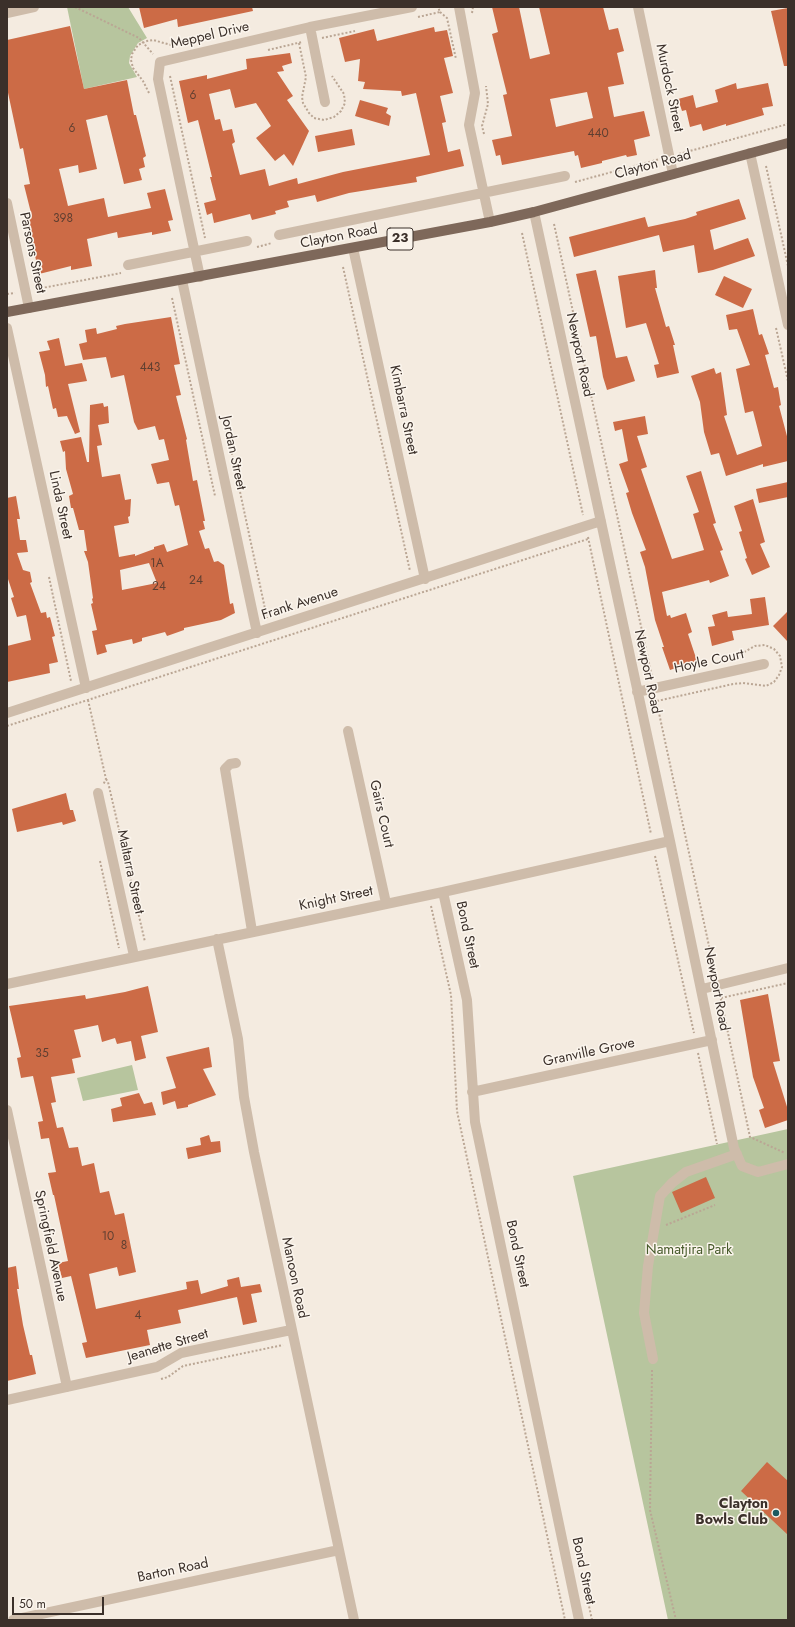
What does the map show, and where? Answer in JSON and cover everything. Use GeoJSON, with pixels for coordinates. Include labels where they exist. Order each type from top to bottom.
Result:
{"type":"FeatureCollection","features":[{"type":"Feature","properties":{"kind":"main road","name":"Clayton Road"},"geometry":{"type":"LineString","coordinates":[[7,312],[490,222],[534,212],[788,143]]}},
{"type":"Feature","properties":{"kind":"street"},"geometry":{"type":"LineString","coordinates":[[7,13],[34,7]]}},
{"type":"Feature","properties":{"kind":"street","name":"Meppel Drive"},"geometry":{"type":"LineString","coordinates":[[200,277],[158,79],[160,62],[310,27],[412,7]]}},
{"type":"Feature","properties":{"kind":"street"},"geometry":{"type":"LineString","coordinates":[[459,7],[475,93],[469,125],[490,222]]}},
{"type":"Feature","properties":{"kind":"street","name":"Murdock Street"},"geometry":{"type":"LineString","coordinates":[[638,7],[673,174]]}},
{"type":"Feature","properties":{"kind":"street"},"geometry":{"type":"LineString","coordinates":[[310,27],[325,102]]}},
{"type":"Feature","properties":{"kind":"street"},"geometry":{"type":"LineString","coordinates":[[750,153],[788,325]]}},
{"type":"Feature","properties":{"kind":"street"},"geometry":{"type":"LineString","coordinates":[[279,235],[565,176]]}},
{"type":"Feature","properties":{"kind":"street","name":"Parsons Street"},"geometry":{"type":"LineString","coordinates":[[7,203],[29,308]]}},
{"type":"Feature","properties":{"kind":"street","name":"Newport Road"},"geometry":{"type":"LineString","coordinates":[[534,212],[702,989],[732,1138],[737,1154]]}},
{"type":"Feature","properties":{"kind":"street"},"geometry":{"type":"LineString","coordinates":[[128,265],[247,241]]}},
{"type":"Feature","properties":{"kind":"street","name":"Kimbarra Street"},"geometry":{"type":"LineString","coordinates":[[354,248],[425,579]]}},
{"type":"Feature","properties":{"kind":"street","name":"Jordan Street"},"geometry":{"type":"LineString","coordinates":[[182,280],[257,633]]}},
{"type":"Feature","properties":{"kind":"street","name":"Linda Street"},"geometry":{"type":"LineString","coordinates":[[7,328],[86,688]]}},
{"type":"Feature","properties":{"kind":"street","name":"Frank Avenue"},"geometry":{"type":"LineString","coordinates":[[7,713],[601,521]]}},
{"type":"Feature","properties":{"kind":"street","name":"Hoyle Court"},"geometry":{"type":"LineString","coordinates":[[637,692],[764,664]]}},
{"type":"Feature","properties":{"kind":"street","name":"Gairs Court"},"geometry":{"type":"LineString","coordinates":[[348,731],[386,903]]}},
{"type":"Feature","properties":{"kind":"street"},"geometry":{"type":"LineString","coordinates":[[236,763],[230,764],[225,769],[252,931]]}},
{"type":"Feature","properties":{"kind":"street","name":"Maltarra Street"},"geometry":{"type":"LineString","coordinates":[[98,793],[134,956]]}},
{"type":"Feature","properties":{"kind":"street","name":"Knight Street"},"geometry":{"type":"LineString","coordinates":[[7,984],[252,931],[443,892],[670,841]]}},
{"type":"Feature","properties":{"kind":"street","name":"Bond Street"},"geometry":{"type":"LineString","coordinates":[[443,892],[467,1000],[475,1122],[579,1620]]}},
{"type":"Feature","properties":{"kind":"street","name":"Manoon Road"},"geometry":{"type":"LineString","coordinates":[[217,939],[238,1039],[244,1097],[254,1152],[354,1620]]}},
{"type":"Feature","properties":{"kind":"street"},"geometry":{"type":"LineString","coordinates":[[702,989],[788,968]]}},
{"type":"Feature","properties":{"kind":"street","name":"Granville Grove"},"geometry":{"type":"LineString","coordinates":[[472,1092],[712,1040]]}},
{"type":"Feature","properties":{"kind":"street","name":"Springfield Avenue"},"geometry":{"type":"LineString","coordinates":[[7,1110],[67,1387]]}},
{"type":"Feature","properties":{"kind":"street"},"geometry":{"type":"LineString","coordinates":[[653,1359],[644,1313],[648,1266],[660,1196],[672,1183],[686,1172],[737,1154],[742,1166],[758,1172],[788,1164]]}},
{"type":"Feature","properties":{"kind":"street","name":"Jeanette Street"},"geometry":{"type":"LineString","coordinates":[[7,1400],[157,1367],[181,1353],[291,1330]]}},
{"type":"Feature","properties":{"kind":"street","name":"Barton Road"},"geometry":{"type":"LineString","coordinates":[[13,1620],[339,1550]]}},
{"type":"Feature","properties":{"kind":"path"},"geometry":{"type":"LineString","coordinates":[[75,7],[139,38],[170,74],[205,238]]}},
{"type":"Feature","properties":{"kind":"path"},"geometry":{"type":"LineString","coordinates":[[440,12],[447,18],[456,61]]}},
{"type":"Feature","properties":{"kind":"path"},"geometry":{"type":"LineString","coordinates":[[150,100],[146,87],[133,68],[131,60],[134,50],[143,42],[154,40],[171,45],[217,36]]}},
{"type":"Feature","properties":{"kind":"path"},"geometry":{"type":"LineString","coordinates":[[766,166],[788,266]]}},
{"type":"Feature","properties":{"kind":"path"},"geometry":{"type":"LineString","coordinates":[[554,224],[715,974]]}},
{"type":"Feature","properties":{"kind":"path"},"geometry":{"type":"LineString","coordinates":[[522,233],[717,1144]]}},
{"type":"Feature","properties":{"kind":"path"},"geometry":{"type":"LineString","coordinates":[[343,267],[410,571]]}},
{"type":"Feature","properties":{"kind":"path"},"geometry":{"type":"LineString","coordinates":[[172,298],[216,501]]}},
{"type":"Feature","properties":{"kind":"path"},"geometry":{"type":"LineString","coordinates":[[229,440],[267,618]]}},
{"type":"Feature","properties":{"kind":"path"},"geometry":{"type":"LineString","coordinates":[[7,726],[588,539]]}},
{"type":"Feature","properties":{"kind":"path"},"geometry":{"type":"LineString","coordinates":[[86,688],[145,942]]}},
{"type":"Feature","properties":{"kind":"path"},"geometry":{"type":"LineString","coordinates":[[98,793],[106,779]]}},
{"type":"Feature","properties":{"kind":"path"},"geometry":{"type":"LineString","coordinates":[[99,857],[119,948]]}},
{"type":"Feature","properties":{"kind":"path"},"geometry":{"type":"LineString","coordinates":[[788,983],[721,998],[750,1137],[788,1155]]}},
{"type":"Feature","properties":{"kind":"path"},"geometry":{"type":"LineString","coordinates":[[654,1230],[715,1205]]}},
{"type":"Feature","properties":{"kind":"path"},"geometry":{"type":"LineString","coordinates":[[653,1359],[650,1510],[676,1620]]}},
{"type":"Feature","properties":{"kind":"path"},"geometry":{"type":"LineString","coordinates":[[584,1582],[592,1620]]}},
{"type":"Feature","properties":{"kind":"green space"},"geometry":{"type":"Polygon","coordinates":[[[67,7],[128,7],[147,38],[138,43],[130,56],[129,63],[137,77],[84,89],[67,7]]]}},
{"type":"Feature","properties":{"kind":"green space"},"geometry":{"type":"Polygon","coordinates":[[[132,1065],[138,1090],[83,1101],[77,1078],[132,1065]]]}},
{"type":"Feature","properties":{"kind":"green space","name":"Namatjira Park"},"geometry":{"type":"Polygon","coordinates":[[[788,1129],[788,1620],[668,1620],[573,1176],[788,1129]]]}},
{"type":"Feature","properties":{"kind":"building"},"geometry":{"type":"Polygon","coordinates":[[[139,7],[252,7],[253,11],[178,27],[177,19],[144,28],[139,7]]]}},
{"type":"Feature","properties":{"kind":"building"},"geometry":{"type":"Polygon","coordinates":[[[492,7],[519,7],[530,59],[550,54],[539,7],[603,7],[609,30],[618,28],[624,51],[617,53],[624,84],[608,87],[614,117],[644,111],[650,136],[634,140],[637,155],[627,157],[626,155],[581,168],[578,155],[575,156],[574,151],[502,165],[500,155],[496,156],[492,140],[512,136],[503,95],[507,94],[492,34],[498,32],[492,7]],[[587,92],[550,99],[556,127],[593,118],[587,92]]]}},
{"type":"Feature","properties":{"kind":"building"},"geometry":{"type":"Polygon","coordinates":[[[788,8],[788,66],[784,66],[771,11],[788,8]]]}},
{"type":"Feature","properties":{"kind":"building"},"geometry":{"type":"Polygon","coordinates":[[[70,26],[84,89],[127,80],[134,115],[136,115],[146,156],[143,158],[145,167],[139,169],[142,180],[124,184],[107,115],[86,120],[97,169],[79,173],[78,165],[59,169],[68,206],[104,198],[108,217],[151,208],[147,193],[165,189],[173,220],[168,221],[171,231],[152,235],[152,232],[118,238],[117,232],[87,239],[92,266],[71,270],[71,266],[39,274],[26,214],[31,213],[24,185],[30,184],[23,148],[20,149],[7,88],[7,40],[70,26]]]}},
{"type":"Feature","properties":{"kind":"building"},"geometry":{"type":"Polygon","coordinates":[[[434,27],[435,32],[447,30],[453,56],[444,58],[453,93],[440,96],[446,122],[442,123],[448,152],[460,149],[464,166],[416,177],[417,182],[349,193],[317,202],[315,195],[287,201],[289,207],[275,211],[276,214],[252,220],[250,214],[214,223],[212,213],[207,215],[204,203],[216,200],[210,177],[212,177],[198,120],[188,123],[179,81],[207,75],[207,79],[247,69],[246,59],[290,53],[292,63],[282,66],[284,71],[277,72],[293,96],[287,100],[309,131],[293,166],[284,154],[275,161],[256,138],[271,126],[256,103],[235,108],[230,89],[209,94],[215,120],[220,119],[223,131],[232,129],[235,142],[232,144],[240,175],[265,169],[269,186],[297,178],[298,184],[343,172],[430,155],[416,93],[402,96],[401,91],[363,89],[365,82],[358,81],[360,59],[345,62],[339,38],[374,29],[377,41],[434,27]]]}},
{"type":"Feature","properties":{"kind":"building"},"geometry":{"type":"Polygon","coordinates":[[[736,83],[737,89],[768,83],[773,106],[762,108],[764,115],[726,126],[726,124],[703,131],[701,124],[690,127],[686,110],[682,111],[678,99],[693,95],[696,108],[718,102],[715,90],[736,83]]]}},
{"type":"Feature","properties":{"kind":"building"},"geometry":{"type":"Polygon","coordinates":[[[360,100],[388,108],[386,113],[391,116],[389,126],[355,116],[360,100]]]}},
{"type":"Feature","properties":{"kind":"building"},"geometry":{"type":"Polygon","coordinates":[[[352,129],[355,145],[318,152],[315,136],[352,129]]]}},
{"type":"Feature","properties":{"kind":"building"},"geometry":{"type":"Polygon","coordinates":[[[739,199],[746,219],[710,230],[714,250],[748,238],[755,256],[713,270],[698,273],[694,245],[663,252],[659,235],[574,257],[569,237],[645,217],[648,227],[685,219],[697,215],[696,212],[739,199]]]}},
{"type":"Feature","properties":{"kind":"building"},"geometry":{"type":"Polygon","coordinates":[[[596,270],[616,358],[627,356],[635,381],[607,390],[603,377],[596,336],[590,337],[576,274],[596,270]]]}},
{"type":"Feature","properties":{"kind":"building"},"geometry":{"type":"Polygon","coordinates":[[[655,270],[657,288],[655,288],[666,327],[669,326],[675,345],[673,345],[679,373],[657,378],[654,365],[659,364],[646,323],[626,328],[618,276],[655,270]]]}},
{"type":"Feature","properties":{"kind":"building"},"geometry":{"type":"Polygon","coordinates":[[[724,276],[752,289],[743,308],[715,295],[724,276]]]}},
{"type":"Feature","properties":{"kind":"building"},"geometry":{"type":"Polygon","coordinates":[[[753,309],[759,335],[762,334],[769,354],[765,355],[774,388],[778,387],[781,405],[779,406],[788,440],[788,461],[763,467],[763,464],[726,476],[719,453],[711,455],[704,432],[700,402],[691,376],[714,368],[716,374],[721,372],[727,415],[724,416],[737,455],[762,446],[753,411],[745,413],[736,369],[750,365],[737,329],[729,330],[726,315],[753,309]]]}},
{"type":"Feature","properties":{"kind":"building"},"geometry":{"type":"Polygon","coordinates":[[[171,317],[180,364],[174,365],[181,395],[176,396],[187,439],[193,481],[197,480],[205,521],[203,521],[205,529],[199,531],[205,549],[209,548],[214,562],[218,561],[224,565],[230,604],[233,603],[235,613],[221,620],[184,628],[184,630],[167,636],[165,632],[142,638],[142,641],[133,644],[132,639],[105,645],[107,652],[97,655],[92,631],[97,630],[91,604],[93,603],[93,598],[88,562],[84,551],[87,551],[84,530],[79,530],[73,508],[71,508],[69,496],[73,494],[66,469],[65,451],[63,452],[60,441],[81,437],[87,462],[89,462],[90,405],[103,403],[104,407],[108,406],[109,423],[98,425],[102,445],[97,446],[102,477],[120,474],[125,500],[131,499],[130,516],[128,517],[129,523],[114,526],[119,557],[135,554],[135,556],[164,544],[167,552],[188,545],[179,505],[175,506],[169,482],[157,484],[151,464],[169,460],[164,439],[159,440],[155,426],[138,430],[134,422],[124,375],[111,378],[106,357],[83,360],[79,344],[87,342],[85,330],[96,328],[97,334],[117,329],[116,326],[171,317]],[[149,563],[120,570],[122,590],[157,583],[149,563]]]}},
{"type":"Feature","properties":{"kind":"building"},"geometry":{"type":"Polygon","coordinates":[[[59,338],[65,366],[82,363],[87,381],[68,384],[80,432],[75,434],[67,416],[58,417],[56,408],[53,409],[48,386],[46,387],[45,375],[39,352],[50,350],[47,341],[59,338]]]}},
{"type":"Feature","properties":{"kind":"building"},"geometry":{"type":"Polygon","coordinates":[[[645,416],[648,434],[637,436],[647,467],[641,469],[672,559],[704,550],[693,514],[699,512],[686,476],[701,471],[716,523],[713,524],[723,550],[720,551],[729,576],[710,583],[709,580],[662,592],[667,616],[670,615],[671,618],[686,613],[692,632],[688,634],[697,661],[670,670],[655,620],[645,567],[640,552],[646,550],[632,513],[626,493],[629,492],[619,464],[628,461],[622,429],[615,431],[613,422],[645,416]]]}},
{"type":"Feature","properties":{"kind":"building"},"geometry":{"type":"Polygon","coordinates":[[[788,482],[788,497],[759,503],[756,489],[788,482]]]}},
{"type":"Feature","properties":{"kind":"building"},"geometry":{"type":"Polygon","coordinates":[[[16,496],[20,519],[17,519],[20,540],[26,540],[28,552],[17,553],[23,570],[30,572],[32,582],[30,583],[41,613],[46,612],[47,618],[50,617],[55,636],[52,637],[58,662],[49,664],[50,673],[7,682],[7,646],[31,640],[26,615],[17,617],[11,598],[14,597],[7,576],[7,498],[16,496]]]}},
{"type":"Feature","properties":{"kind":"building"},"geometry":{"type":"Polygon","coordinates":[[[753,499],[765,542],[760,544],[770,567],[752,575],[745,559],[747,558],[739,532],[742,531],[734,506],[753,499]]]}},
{"type":"Feature","properties":{"kind":"building"},"geometry":{"type":"Polygon","coordinates":[[[765,597],[769,625],[732,631],[734,640],[712,646],[708,627],[715,626],[712,615],[727,611],[728,617],[752,614],[750,599],[765,597]]]}},
{"type":"Feature","properties":{"kind":"building"},"geometry":{"type":"Polygon","coordinates":[[[788,611],[788,642],[773,626],[788,611]]]}},
{"type":"Feature","properties":{"kind":"building"},"geometry":{"type":"Polygon","coordinates":[[[66,793],[70,810],[73,810],[76,821],[63,825],[62,822],[17,832],[12,809],[66,793]]]}},
{"type":"Feature","properties":{"kind":"building"},"geometry":{"type":"Polygon","coordinates":[[[148,986],[158,1032],[141,1036],[146,1058],[135,1061],[131,1041],[117,1044],[115,1038],[102,1042],[98,1025],[74,1030],[81,1057],[72,1059],[75,1073],[51,1077],[56,1102],[51,1103],[57,1128],[63,1127],[69,1148],[78,1147],[82,1166],[94,1163],[100,1193],[109,1191],[115,1215],[124,1213],[136,1272],[119,1276],[117,1267],[89,1274],[96,1309],[187,1289],[186,1282],[198,1280],[201,1294],[228,1286],[227,1280],[239,1277],[241,1287],[260,1284],[262,1292],[251,1294],[257,1322],[243,1325],[237,1297],[178,1310],[181,1323],[147,1330],[150,1345],[86,1358],[82,1343],[87,1342],[71,1276],[62,1278],[58,1263],[68,1261],[48,1173],[56,1172],[49,1138],[41,1139],[38,1122],[43,1121],[33,1076],[21,1078],[17,1058],[21,1057],[9,1006],[85,995],[86,999],[148,986]]]}},
{"type":"Feature","properties":{"kind":"building"},"geometry":{"type":"Polygon","coordinates":[[[768,994],[780,1061],[773,1062],[788,1110],[788,1120],[765,1128],[759,1110],[764,1108],[753,1077],[740,1000],[768,994]]]}},
{"type":"Feature","properties":{"kind":"building"},"geometry":{"type":"Polygon","coordinates":[[[209,1047],[212,1067],[203,1069],[216,1095],[188,1105],[188,1107],[177,1109],[175,1101],[163,1105],[161,1092],[176,1088],[166,1057],[209,1047]]]}},
{"type":"Feature","properties":{"kind":"building"},"geometry":{"type":"Polygon","coordinates":[[[139,1093],[144,1104],[152,1102],[156,1115],[113,1122],[111,1109],[122,1106],[120,1098],[139,1093]]]}},
{"type":"Feature","properties":{"kind":"building"},"geometry":{"type":"Polygon","coordinates":[[[209,1135],[211,1142],[220,1141],[221,1152],[188,1159],[186,1148],[201,1145],[200,1138],[209,1135]]]}},
{"type":"Feature","properties":{"kind":"building"},"geometry":{"type":"Polygon","coordinates":[[[706,1177],[715,1198],[681,1213],[672,1192],[706,1177]]]}},
{"type":"Feature","properties":{"kind":"building"},"geometry":{"type":"Polygon","coordinates":[[[16,1266],[19,1289],[17,1289],[23,1325],[36,1374],[7,1381],[7,1268],[16,1266]]]}},
{"type":"Feature","properties":{"kind":"building","name":"Clayton Bowls Club"},"geometry":{"type":"Polygon","coordinates":[[[767,1462],[788,1481],[788,1535],[741,1491],[767,1462]]]}},
{"type":"Feature","properties":{"kind":"place","name":"Clayton Bowls Club"},"geometry":{"type":"Point","coordinates":[776,1513]}}]}
